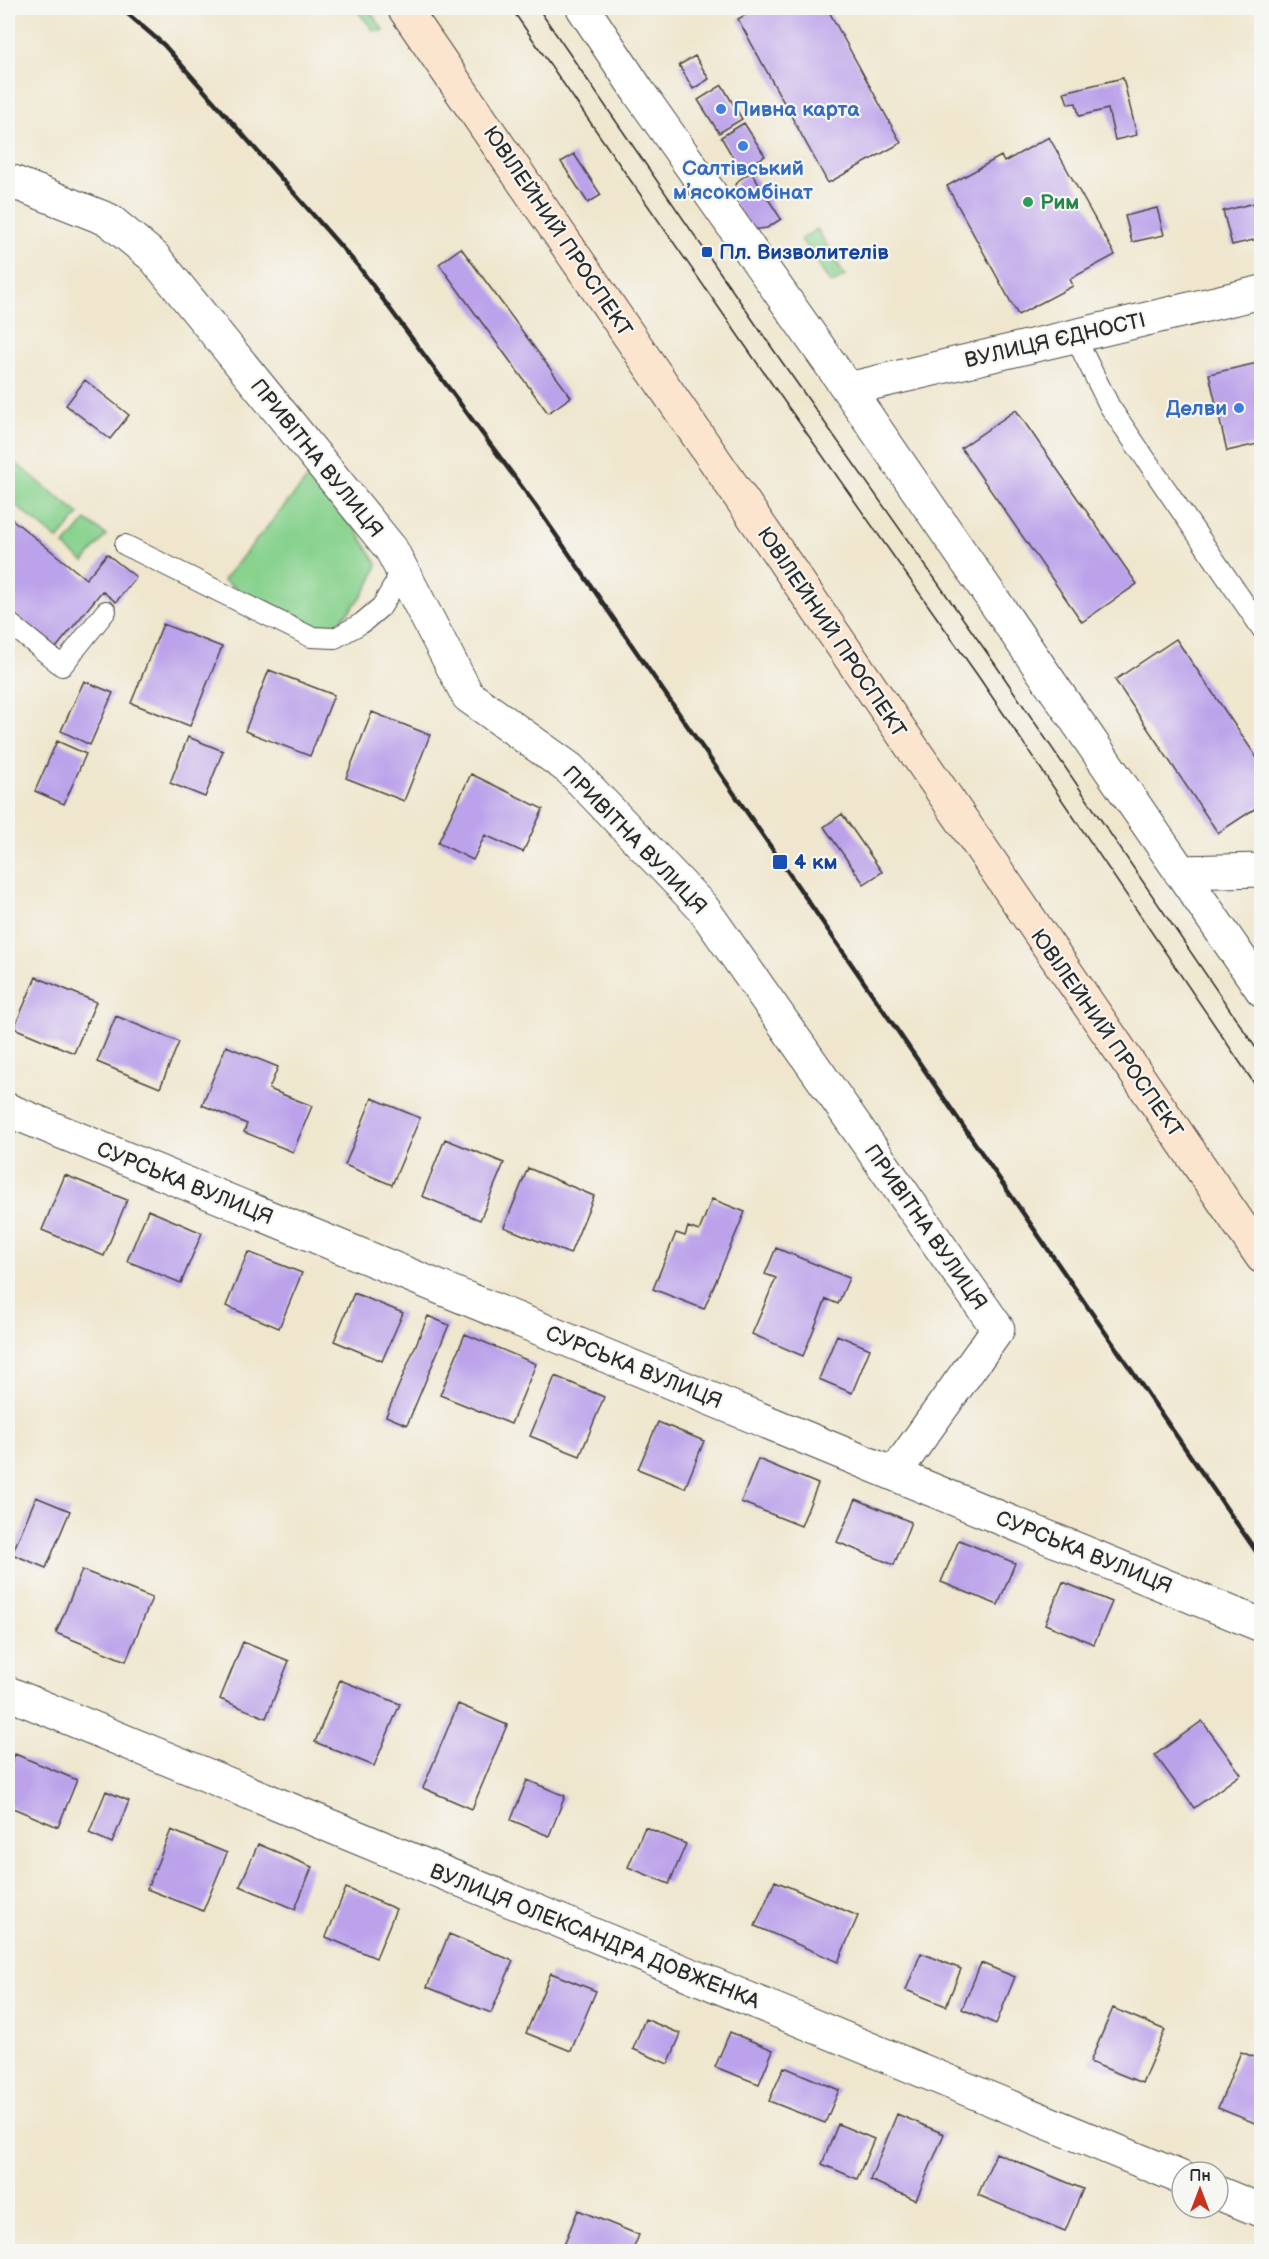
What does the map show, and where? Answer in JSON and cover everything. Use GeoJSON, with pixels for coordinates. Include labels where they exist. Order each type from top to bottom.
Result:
{"type":"FeatureCollection","features":[{"type":"Feature","properties":{"kind":"main road","name":"ЮВІЛЕЙНИЙ ПРОСПЕКТ"},"geometry":{"type":"LineString","coordinates":[[404,8],[1262,1257]]}},
{"type":"Feature","properties":{"kind":"street"},"geometry":{"type":"LineString","coordinates":[[583,8],[638,91],[848,389],[1262,990]]}},
{"type":"Feature","properties":{"kind":"street","name":"ПРИВІТНА ВУЛИЦЯ"},"geometry":{"type":"LineString","coordinates":[[8,187],[13,182],[109,220],[154,257],[391,549],[468,696],[570,770],[702,908],[998,1329],[894,1474]]}},
{"type":"Feature","properties":{"kind":"street","name":"ВУЛИЦЯ ЄДНОСТІ"},"geometry":{"type":"LineString","coordinates":[[848,389],[1262,292]]}},
{"type":"Feature","properties":{"kind":"street"},"geometry":{"type":"LineString","coordinates":[[1180,872],[1262,870]]}},
{"type":"Feature","properties":{"kind":"street","name":"СУРСЬКА ВУЛИЦЯ"},"geometry":{"type":"LineString","coordinates":[[8,1110],[1261,1625]]}},
{"type":"Feature","properties":{"kind":"street","name":"ВУЛИЦЯ ОЛЕКСАНДРА ДОВЖЕНКА"},"geometry":{"type":"LineString","coordinates":[[8,1693],[1170,2173]]}},
{"type":"Feature","properties":{"kind":"street"},"geometry":{"type":"LineString","coordinates":[[1230,2198],[1262,2211]]}},
{"type":"Feature","properties":{"kind":"lane"},"geometry":{"type":"LineString","coordinates":[[1074,335],[1110,407],[1262,630]]}},
{"type":"Feature","properties":{"kind":"lane"},"geometry":{"type":"LineString","coordinates":[[125,545],[311,637],[335,638],[362,623],[382,606],[397,580],[391,549]]}},
{"type":"Feature","properties":{"kind":"lane"},"geometry":{"type":"LineString","coordinates":[[8,622],[62,666],[106,611]]}},
{"type":"Feature","properties":{"kind":"green space"},"geometry":{"type":"Polygon","coordinates":[[[355,8],[368,8],[384,31],[373,30],[355,8]]]}},
{"type":"Feature","properties":{"kind":"green space"},"geometry":{"type":"Polygon","coordinates":[[[817,229],[845,276],[831,284],[801,239],[817,229]]]}},
{"type":"Feature","properties":{"kind":"green space"},"geometry":{"type":"Polygon","coordinates":[[[8,457],[79,514],[58,540],[8,499],[8,457]]]}},
{"type":"Feature","properties":{"kind":"green space"},"geometry":{"type":"Polygon","coordinates":[[[308,478],[357,531],[377,564],[365,591],[334,628],[319,627],[276,612],[223,580],[308,478]]]}},
{"type":"Feature","properties":{"kind":"green space"},"geometry":{"type":"Polygon","coordinates":[[[86,520],[106,535],[84,562],[64,546],[86,520]]]}},
{"type":"Feature","properties":{"kind":"building"},"geometry":{"type":"Polygon","coordinates":[[[758,8],[827,8],[901,143],[828,183],[738,19],[758,8]]]}},
{"type":"Feature","properties":{"kind":"building"},"geometry":{"type":"Polygon","coordinates":[[[695,56],[709,79],[693,89],[679,65],[695,56]]]}},
{"type":"Feature","properties":{"kind":"building"},"geometry":{"type":"Polygon","coordinates":[[[1123,78],[1137,135],[1115,140],[1108,109],[1079,116],[1076,103],[1068,104],[1064,92],[1123,78]]]}},
{"type":"Feature","properties":{"kind":"building","name":"Пивна карта"},"geometry":{"type":"Polygon","coordinates":[[[722,85],[742,119],[719,133],[698,100],[722,85]]]}},
{"type":"Feature","properties":{"kind":"building","name":"Салтівський мʼясокомбінат"},"geometry":{"type":"Polygon","coordinates":[[[744,123],[765,156],[741,171],[721,137],[744,123]]]}},
{"type":"Feature","properties":{"kind":"building"},"geometry":{"type":"Polygon","coordinates":[[[1049,137],[1115,255],[1070,279],[1073,286],[1018,315],[947,186],[1001,156],[1004,162],[1049,137]]]}},
{"type":"Feature","properties":{"kind":"building"},"geometry":{"type":"Polygon","coordinates":[[[574,154],[601,195],[588,203],[561,162],[574,154]]]}},
{"type":"Feature","properties":{"kind":"building"},"geometry":{"type":"Polygon","coordinates":[[[751,172],[781,219],[767,228],[751,230],[729,196],[739,180],[751,172]]]}},
{"type":"Feature","properties":{"kind":"building"},"geometry":{"type":"Polygon","coordinates":[[[1262,201],[1262,238],[1232,245],[1223,211],[1262,201]]]}},
{"type":"Feature","properties":{"kind":"building"},"geometry":{"type":"Polygon","coordinates":[[[1157,208],[1164,235],[1132,242],[1125,216],[1157,208]]]}},
{"type":"Feature","properties":{"kind":"building"},"geometry":{"type":"Polygon","coordinates":[[[461,248],[571,397],[548,413],[439,264],[461,248]]]}},
{"type":"Feature","properties":{"kind":"building","name":"Делви"},"geometry":{"type":"Polygon","coordinates":[[[1262,362],[1262,443],[1227,451],[1209,374],[1262,362]]]}},
{"type":"Feature","properties":{"kind":"building"},"geometry":{"type":"Polygon","coordinates":[[[85,380],[129,415],[110,439],[66,405],[85,380]]]}},
{"type":"Feature","properties":{"kind":"building"},"geometry":{"type":"Polygon","coordinates":[[[1016,410],[1137,584],[1082,622],[961,448],[1016,410]]]}},
{"type":"Feature","properties":{"kind":"building"},"geometry":{"type":"Polygon","coordinates":[[[8,516],[86,579],[107,554],[136,577],[116,602],[102,591],[56,648],[8,609],[8,516]]]}},
{"type":"Feature","properties":{"kind":"building"},"geometry":{"type":"Polygon","coordinates":[[[163,624],[222,647],[190,726],[131,703],[163,624]]]}},
{"type":"Feature","properties":{"kind":"building"},"geometry":{"type":"Polygon","coordinates":[[[1176,639],[1262,765],[1262,804],[1218,833],[1115,680],[1176,639]]]}},
{"type":"Feature","properties":{"kind":"building"},"geometry":{"type":"Polygon","coordinates":[[[269,670],[334,695],[310,756],[245,731],[269,670]]]}},
{"type":"Feature","properties":{"kind":"building"},"geometry":{"type":"Polygon","coordinates":[[[84,681],[113,693],[90,745],[61,731],[84,681]]]}},
{"type":"Feature","properties":{"kind":"building"},"geometry":{"type":"Polygon","coordinates":[[[372,712],[430,735],[404,801],[346,778],[372,712]]]}},
{"type":"Feature","properties":{"kind":"building"},"geometry":{"type":"Polygon","coordinates":[[[188,737],[223,751],[205,797],[170,783],[188,737]]]}},
{"type":"Feature","properties":{"kind":"building"},"geometry":{"type":"Polygon","coordinates":[[[57,741],[86,754],[64,804],[35,791],[57,741]]]}},
{"type":"Feature","properties":{"kind":"building"},"geometry":{"type":"Polygon","coordinates":[[[471,774],[543,809],[523,852],[485,835],[473,860],[438,843],[471,774]]]}},
{"type":"Feature","properties":{"kind":"building"},"geometry":{"type":"Polygon","coordinates":[[[842,814],[882,872],[864,884],[824,827],[842,814]]]}},
{"type":"Feature","properties":{"kind":"building"},"geometry":{"type":"Polygon","coordinates":[[[36,977],[96,1002],[74,1053],[14,1028],[36,977]]]}},
{"type":"Feature","properties":{"kind":"building"},"geometry":{"type":"Polygon","coordinates":[[[116,1016],[179,1042],[160,1088],[97,1062],[116,1016]]]}},
{"type":"Feature","properties":{"kind":"building"},"geometry":{"type":"Polygon","coordinates":[[[226,1046],[278,1067],[269,1089],[312,1106],[293,1152],[244,1132],[247,1124],[202,1105],[226,1046]]]}},
{"type":"Feature","properties":{"kind":"building"},"geometry":{"type":"Polygon","coordinates":[[[372,1098],[420,1118],[392,1185],[345,1165],[372,1098]]]}},
{"type":"Feature","properties":{"kind":"building"},"geometry":{"type":"Polygon","coordinates":[[[445,1139],[504,1163],[480,1220],[422,1196],[445,1139]]]}},
{"type":"Feature","properties":{"kind":"building"},"geometry":{"type":"Polygon","coordinates":[[[528,1168],[594,1196],[570,1254],[504,1227],[528,1168]]]}},
{"type":"Feature","properties":{"kind":"building"},"geometry":{"type":"Polygon","coordinates":[[[65,1175],[127,1200],[104,1256],[42,1230],[65,1175]]]}},
{"type":"Feature","properties":{"kind":"building"},"geometry":{"type":"Polygon","coordinates":[[[712,1199],[745,1212],[704,1309],[653,1289],[676,1233],[685,1236],[688,1227],[699,1231],[712,1199]]]}},
{"type":"Feature","properties":{"kind":"building"},"geometry":{"type":"Polygon","coordinates":[[[148,1210],[202,1233],[181,1283],[127,1261],[148,1210]]]}},
{"type":"Feature","properties":{"kind":"building"},"geometry":{"type":"Polygon","coordinates":[[[776,1248],[849,1278],[838,1304],[826,1299],[803,1356],[752,1334],[776,1278],[765,1274],[776,1248]]]}},
{"type":"Feature","properties":{"kind":"building"},"geometry":{"type":"Polygon","coordinates":[[[248,1252],[302,1273],[279,1328],[226,1306],[248,1252]]]}},
{"type":"Feature","properties":{"kind":"building"},"geometry":{"type":"Polygon","coordinates":[[[354,1293],[403,1313],[382,1361],[334,1341],[354,1293]]]}},
{"type":"Feature","properties":{"kind":"building"},"geometry":{"type":"Polygon","coordinates":[[[428,1316],[449,1325],[407,1425],[386,1416],[428,1316]]]}},
{"type":"Feature","properties":{"kind":"building"},"geometry":{"type":"Polygon","coordinates":[[[465,1334],[536,1364],[511,1424],[440,1395],[465,1334]]]}},
{"type":"Feature","properties":{"kind":"building"},"geometry":{"type":"Polygon","coordinates":[[[837,1335],[870,1349],[852,1393],[819,1379],[837,1335]]]}},
{"type":"Feature","properties":{"kind":"building"},"geometry":{"type":"Polygon","coordinates":[[[555,1376],[604,1397],[580,1456],[530,1436],[555,1376]]]}},
{"type":"Feature","properties":{"kind":"building"},"geometry":{"type":"Polygon","coordinates":[[[658,1422],[704,1441],[685,1488],[638,1469],[658,1422]]]}},
{"type":"Feature","properties":{"kind":"building"},"geometry":{"type":"Polygon","coordinates":[[[758,1459],[818,1484],[801,1526],[741,1502],[758,1459]]]}},
{"type":"Feature","properties":{"kind":"building"},"geometry":{"type":"Polygon","coordinates":[[[36,1497],[70,1511],[46,1568],[12,1554],[36,1497]]]}},
{"type":"Feature","properties":{"kind":"building"},"geometry":{"type":"Polygon","coordinates":[[[856,1499],[911,1522],[894,1565],[837,1542],[856,1499]]]}},
{"type":"Feature","properties":{"kind":"building"},"geometry":{"type":"Polygon","coordinates":[[[959,1540],[1015,1563],[998,1605],[941,1582],[959,1540]]]}},
{"type":"Feature","properties":{"kind":"building"},"geometry":{"type":"Polygon","coordinates":[[[82,1570],[152,1598],[126,1661],[56,1633],[82,1570]]]}},
{"type":"Feature","properties":{"kind":"building"},"geometry":{"type":"Polygon","coordinates":[[[1063,1582],[1112,1602],[1094,1644],[1045,1624],[1063,1582]]]}},
{"type":"Feature","properties":{"kind":"building"},"geometry":{"type":"Polygon","coordinates":[[[243,1642],[289,1661],[266,1718],[220,1699],[243,1642]]]}},
{"type":"Feature","properties":{"kind":"building"},"geometry":{"type":"Polygon","coordinates":[[[340,1680],[400,1704],[374,1766],[315,1742],[340,1680]]]}},
{"type":"Feature","properties":{"kind":"building"},"geometry":{"type":"Polygon","coordinates":[[[458,1704],[507,1725],[472,1809],[423,1788],[458,1704]]]}},
{"type":"Feature","properties":{"kind":"building"},"geometry":{"type":"Polygon","coordinates":[[[1202,1721],[1241,1774],[1194,1808],[1155,1755],[1202,1721]]]}},
{"type":"Feature","properties":{"kind":"building"},"geometry":{"type":"Polygon","coordinates":[[[15,1754],[77,1780],[58,1827],[8,1806],[8,1772],[15,1754]]]}},
{"type":"Feature","properties":{"kind":"building"},"geometry":{"type":"Polygon","coordinates":[[[527,1780],[565,1796],[549,1836],[511,1820],[527,1780]]]}},
{"type":"Feature","properties":{"kind":"building"},"geometry":{"type":"Polygon","coordinates":[[[106,1791],[129,1801],[112,1843],[89,1833],[106,1791]]]}},
{"type":"Feature","properties":{"kind":"building"},"geometry":{"type":"Polygon","coordinates":[[[645,1827],[686,1844],[669,1884],[628,1867],[645,1827]]]}},
{"type":"Feature","properties":{"kind":"building"},"geometry":{"type":"Polygon","coordinates":[[[171,1830],[227,1853],[203,1911],[147,1889],[171,1830]]]}},
{"type":"Feature","properties":{"kind":"building"},"geometry":{"type":"Polygon","coordinates":[[[258,1844],[312,1867],[295,1909],[240,1886],[258,1844]]]}},
{"type":"Feature","properties":{"kind":"building"},"geometry":{"type":"Polygon","coordinates":[[[775,1881],[858,1916],[838,1962],[755,1926],[775,1881]]]}},
{"type":"Feature","properties":{"kind":"building"},"geometry":{"type":"Polygon","coordinates":[[[346,1888],[396,1909],[376,1958],[326,1937],[346,1888]]]}},
{"type":"Feature","properties":{"kind":"building"},"geometry":{"type":"Polygon","coordinates":[[[449,1934],[513,1961],[491,2013],[427,1987],[449,1934]]]}},
{"type":"Feature","properties":{"kind":"building"},"geometry":{"type":"Polygon","coordinates":[[[921,1953],[961,1969],[946,2006],[906,1990],[921,1953]]]}},
{"type":"Feature","properties":{"kind":"building"},"geometry":{"type":"Polygon","coordinates":[[[981,1963],[1015,1977],[996,2024],[962,2009],[981,1963]]]}},
{"type":"Feature","properties":{"kind":"building"},"geometry":{"type":"Polygon","coordinates":[[[551,1973],[596,1991],[571,2051],[526,2033],[551,1973]]]}},
{"type":"Feature","properties":{"kind":"building"},"geometry":{"type":"Polygon","coordinates":[[[1113,2008],[1165,2030],[1142,2083],[1090,2062],[1113,2008]]]}},
{"type":"Feature","properties":{"kind":"building"},"geometry":{"type":"Polygon","coordinates":[[[645,2019],[681,2034],[668,2064],[633,2049],[645,2019]]]}},
{"type":"Feature","properties":{"kind":"building"},"geometry":{"type":"Polygon","coordinates":[[[730,2032],[773,2050],[759,2084],[715,2067],[730,2032]]]}},
{"type":"Feature","properties":{"kind":"building"},"geometry":{"type":"Polygon","coordinates":[[[1241,2052],[1262,2060],[1262,2126],[1218,2108],[1241,2052]]]}},
{"type":"Feature","properties":{"kind":"building"},"geometry":{"type":"Polygon","coordinates":[[[784,2067],[839,2090],[825,2123],[769,2101],[784,2067]]]}},
{"type":"Feature","properties":{"kind":"building"},"geometry":{"type":"Polygon","coordinates":[[[897,2114],[944,2134],[916,2200],[870,2180],[897,2114]]]}},
{"type":"Feature","properties":{"kind":"building"},"geometry":{"type":"Polygon","coordinates":[[[838,2124],[874,2139],[857,2179],[822,2164],[838,2124]]]}},
{"type":"Feature","properties":{"kind":"building"},"geometry":{"type":"Polygon","coordinates":[[[996,2153],[1083,2189],[1065,2231],[978,2195],[996,2153]]]}},
{"type":"Feature","properties":{"kind":"building"},"geometry":{"type":"Polygon","coordinates":[[[578,2210],[639,2235],[632,2252],[561,2252],[578,2210]]]}},
{"type":"Feature","properties":{"kind":"tram line"},"geometry":{"type":"LineString","coordinates":[[511,8],[978,676],[1262,1095]]}},
{"type":"Feature","properties":{"kind":"tram line"},"geometry":{"type":"LineString","coordinates":[[538,8],[770,345],[995,664],[1262,1057]]}},
{"type":"Feature","properties":{"kind":"railway"},"geometry":{"type":"LineString","coordinates":[[121,8],[164,45],[359,267],[536,506],[1262,1560]]}},
{"type":"Feature","properties":{"kind":"place","name":"Пивна карта"},"geometry":{"type":"Point","coordinates":[721,109]}},
{"type":"Feature","properties":{"kind":"place","name":"Салтівський мʼясокомбінат"},"geometry":{"type":"Point","coordinates":[743,146]}},
{"type":"Feature","properties":{"kind":"place","name":"Рим"},"geometry":{"type":"Point","coordinates":[1028,202]}},
{"type":"Feature","properties":{"kind":"place","name":"Пл. Визволителів"},"geometry":{"type":"Point","coordinates":[707,252]}},
{"type":"Feature","properties":{"kind":"place","name":"Делви"},"geometry":{"type":"Point","coordinates":[1239,408]}},
{"type":"Feature","properties":{"kind":"place","name":"4 км"},"geometry":{"type":"Point","coordinates":[780,862]}}]}
